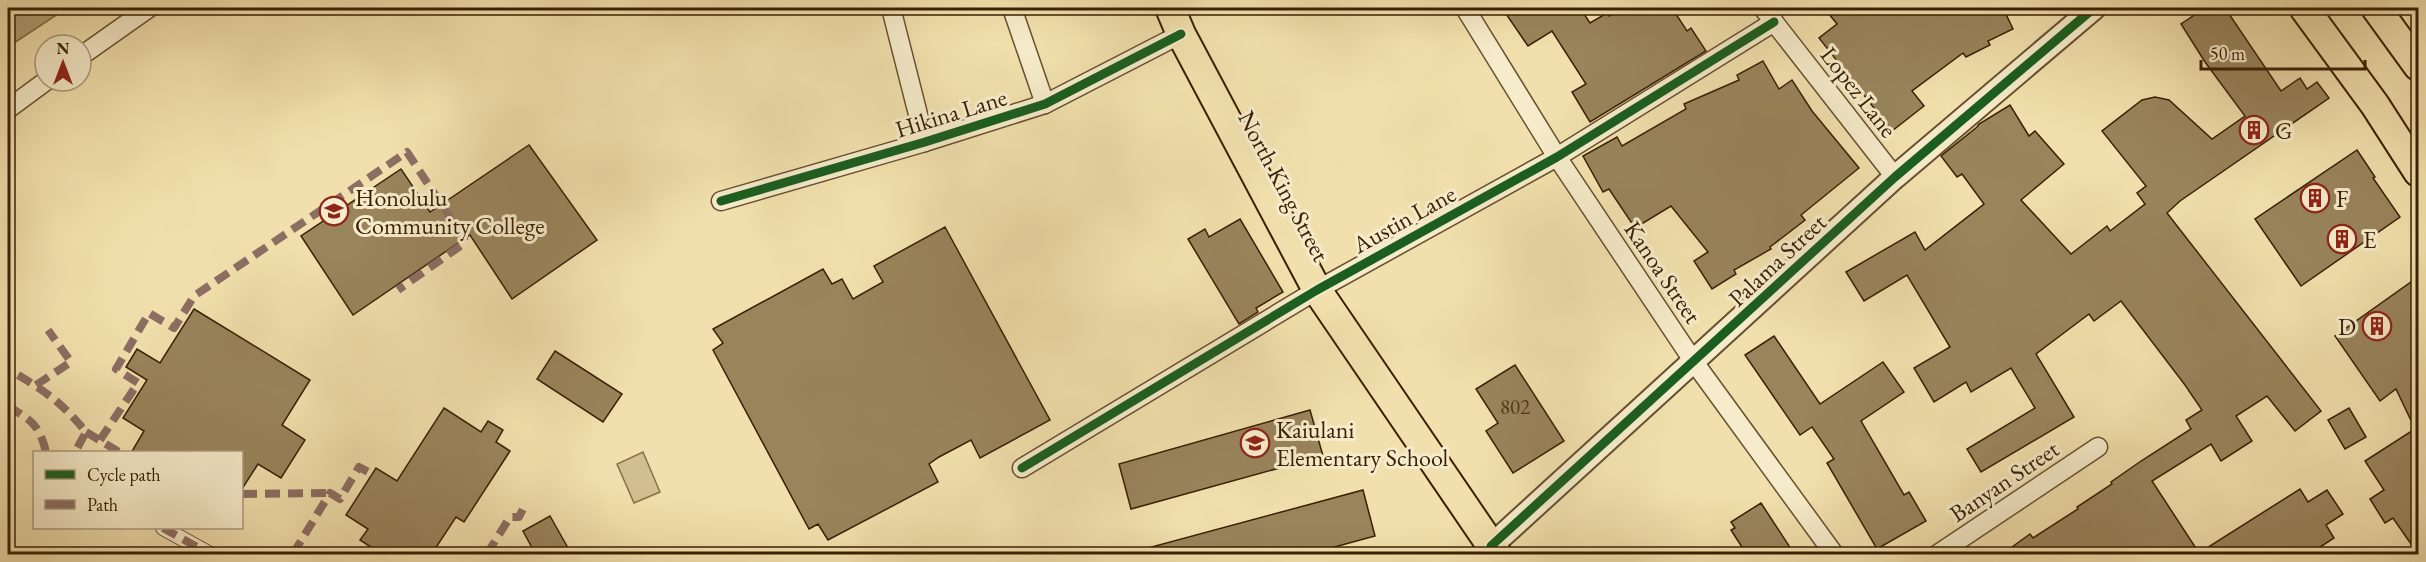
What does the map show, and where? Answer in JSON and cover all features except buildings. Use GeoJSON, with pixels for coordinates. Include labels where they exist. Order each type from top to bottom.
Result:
{"type":"FeatureCollection","features":[{"type":"Feature","properties":{"kind":"main road","name":"North King Street"},"geometry":{"type":"LineString","coordinates":[[1170,8],[1181,34],[1317,290],[1494,550]]}},
{"type":"Feature","properties":{"kind":"main road"},"geometry":{"type":"LineString","coordinates":[[2304,8],[2375,105],[2418,172]]}},
{"type":"Feature","properties":{"kind":"main road"},"geometry":{"type":"LineString","coordinates":[[2376,8],[2418,66]]}},
{"type":"Feature","properties":{"kind":"street"},"geometry":{"type":"LineString","coordinates":[[93,48],[149,8]]}},
{"type":"Feature","properties":{"kind":"street"},"geometry":{"type":"LineString","coordinates":[[891,8],[925,142]]}},
{"type":"Feature","properties":{"kind":"street"},"geometry":{"type":"LineString","coordinates":[[1012,8],[1045,104]]}},
{"type":"Feature","properties":{"kind":"street","name":"Kanoa Street"},"geometry":{"type":"LineString","coordinates":[[1465,8],[1557,157],[1695,362],[1834,555]]}},
{"type":"Feature","properties":{"kind":"street","name":"Palama Street"},"geometry":{"type":"LineString","coordinates":[[1494,550],[1895,177],[2094,8]]}},
{"type":"Feature","properties":{"kind":"street","name":"Austin Lane"},"geometry":{"type":"LineString","coordinates":[[1022,468],[1317,290],[1557,157],[1768,15]]}},
{"type":"Feature","properties":{"kind":"street","name":"Lopez Lane"},"geometry":{"type":"LineString","coordinates":[[1768,15],[1895,177]]}},
{"type":"Feature","properties":{"kind":"street","name":"Hikina Lane"},"geometry":{"type":"LineString","coordinates":[[721,201],[925,142],[1045,104],[1181,34]]}},
{"type":"Feature","properties":{"kind":"street"},"geometry":{"type":"LineString","coordinates":[[8,109],[33,91]]}},
{"type":"Feature","properties":{"kind":"street","name":"Banyan Street"},"geometry":{"type":"LineString","coordinates":[[1938,555],[2098,447]]}},
{"type":"Feature","properties":{"kind":"street"},"geometry":{"type":"LineString","coordinates":[[165,529],[210,555]]}},
{"type":"Feature","properties":{"kind":"shaded area"},"geometry":{"type":"Polygon","coordinates":[[[8,8],[67,8],[8,47],[8,8]]]}},
{"type":"Feature","properties":{"kind":"shaded area"},"geometry":{"type":"Polygon","coordinates":[[[643,452],[660,492],[634,503],[617,464],[643,452]]]}},
{"type":"Feature","properties":{"kind":"marked path"},"geometry":{"type":"LineString","coordinates":[[100,440],[138,383],[116,369],[149,313],[174,328],[194,296],[407,152],[466,242],[398,290]]}},
{"type":"Feature","properties":{"kind":"marked path"},"geometry":{"type":"LineString","coordinates":[[36,385],[71,362],[48,330]]}},
{"type":"Feature","properties":{"kind":"marked path"},"geometry":{"type":"LineString","coordinates":[[18,375],[55,400],[86,432],[76,451]]}},
{"type":"Feature","properties":{"kind":"marked path"},"geometry":{"type":"LineString","coordinates":[[8,406],[33,424],[46,451]]}},
{"type":"Feature","properties":{"kind":"marked path"},"geometry":{"type":"LineString","coordinates":[[86,432],[117,451]]}},
{"type":"Feature","properties":{"kind":"marked path"},"geometry":{"type":"LineString","coordinates":[[293,554],[330,493],[340,499],[359,467],[372,474]]}},
{"type":"Feature","properties":{"kind":"marked path"},"geometry":{"type":"LineString","coordinates":[[243,494],[330,493]]}},
{"type":"Feature","properties":{"kind":"marked path"},"geometry":{"type":"LineString","coordinates":[[487,554],[510,517],[519,517],[524,507]]}},
{"type":"Feature","properties":{"kind":"marked path"},"geometry":{"type":"LineString","coordinates":[[165,529],[210,554]]}},
{"type":"Feature","properties":{"kind":"cycle path"},"geometry":{"type":"LineString","coordinates":[[1491,546],[1895,177],[2094,8]]}},
{"type":"Feature","properties":{"kind":"cycle path"},"geometry":{"type":"LineString","coordinates":[[1022,468],[1317,290],[1557,157],[1774,22]]}},
{"type":"Feature","properties":{"kind":"cycle path"},"geometry":{"type":"LineString","coordinates":[[721,201],[925,142],[1045,104],[1181,34]]}},
{"type":"Feature","properties":{"kind":"place","name":"G"},"geometry":{"type":"Point","coordinates":[2254,130]}},
{"type":"Feature","properties":{"kind":"place","name":"F"},"geometry":{"type":"Point","coordinates":[2315,198]}},
{"type":"Feature","properties":{"kind":"place","name":"Honolulu Community College"},"geometry":{"type":"Point","coordinates":[334,211]}},
{"type":"Feature","properties":{"kind":"place","name":"E"},"geometry":{"type":"Point","coordinates":[2342,239]}},
{"type":"Feature","properties":{"kind":"place","name":"D"},"geometry":{"type":"Point","coordinates":[2377,326]}},
{"type":"Feature","properties":{"kind":"place","name":"Kaiulani Elementary School"},"geometry":{"type":"Point","coordinates":[1255,443]}}]}
